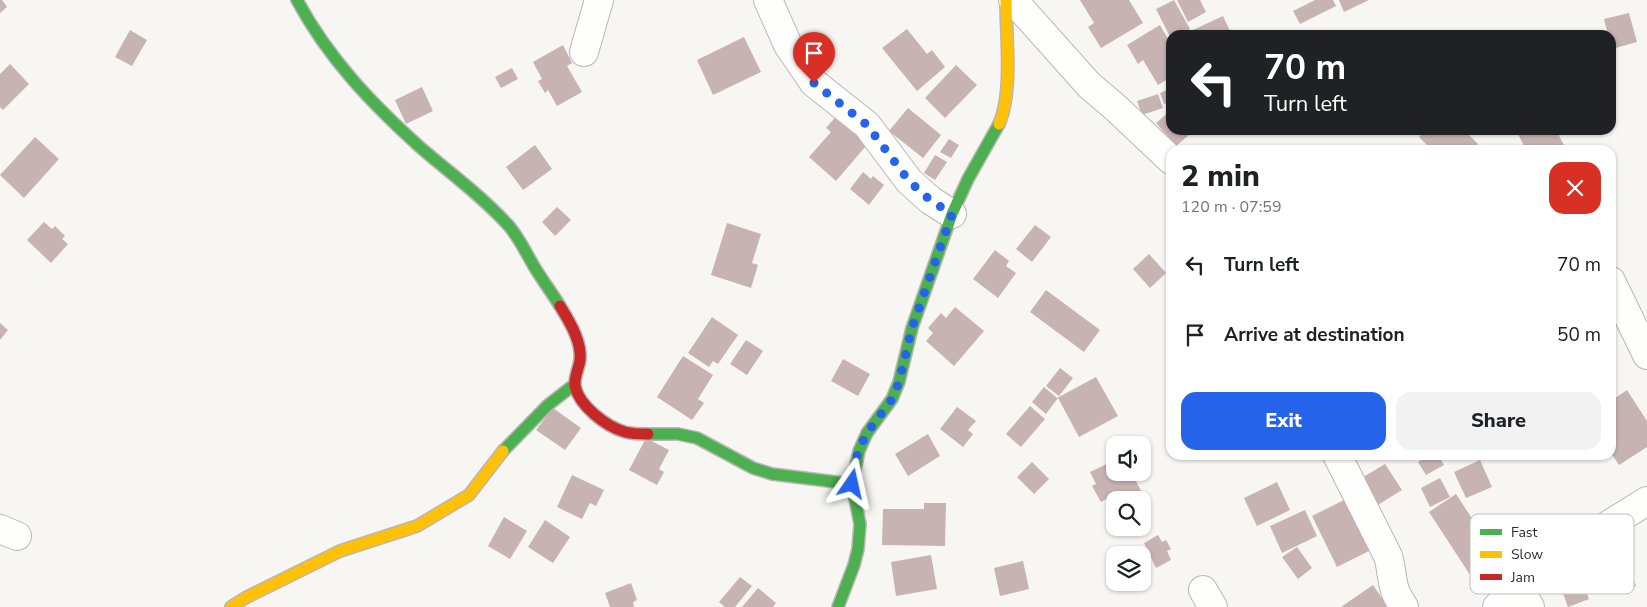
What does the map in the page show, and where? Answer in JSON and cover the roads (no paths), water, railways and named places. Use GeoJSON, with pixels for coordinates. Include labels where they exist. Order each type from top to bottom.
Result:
{"type":"FeatureCollection","features":[{"type":"Feature","properties":{"kind":"street"},"geometry":{"type":"LineString","coordinates":[[297,0],[305,17],[322,43],[343,70],[400,130],[496,213],[518,237],[575,333],[580,353],[575,384],[580,398],[595,414],[624,432],[643,434],[668,433],[697,438],[760,470],[786,477],[806,480],[830,479],[852,484]]}},
{"type":"Feature","properties":{"kind":"street"},"geometry":{"type":"LineString","coordinates":[[584,52],[599,0]]}},
{"type":"Feature","properties":{"kind":"street"},"geometry":{"type":"LineString","coordinates":[[768,0],[788,45],[814,83],[867,125],[909,181],[930,200],[952,214]]}},
{"type":"Feature","properties":{"kind":"street"},"geometry":{"type":"LineString","coordinates":[[838,607],[858,549],[860,524],[852,484],[858,451],[867,433],[892,399],[899,382],[912,328],[952,214],[968,179],[996,133],[1004,114],[1008,90],[1006,0]]}},
{"type":"Feature","properties":{"kind":"street"},"geometry":{"type":"LineString","coordinates":[[1013,0],[1089,85],[1166,155]]}},
{"type":"Feature","properties":{"kind":"street"},"geometry":{"type":"LineString","coordinates":[[1616,291],[1647,355]]}},
{"type":"Feature","properties":{"kind":"street"},"geometry":{"type":"LineString","coordinates":[[231,607],[247,597],[340,551],[416,526],[469,495],[500,454],[548,405],[575,384]]}},
{"type":"Feature","properties":{"kind":"street"},"geometry":{"type":"LineString","coordinates":[[1340,460],[1388,556],[1392,568],[1395,592],[1404,607]]}},
{"type":"Feature","properties":{"kind":"street"},"geometry":{"type":"LineString","coordinates":[[1626,514],[1647,501]]}},
{"type":"Feature","properties":{"kind":"street"},"geometry":{"type":"LineString","coordinates":[[1497,607],[1524,597]]}}]}
